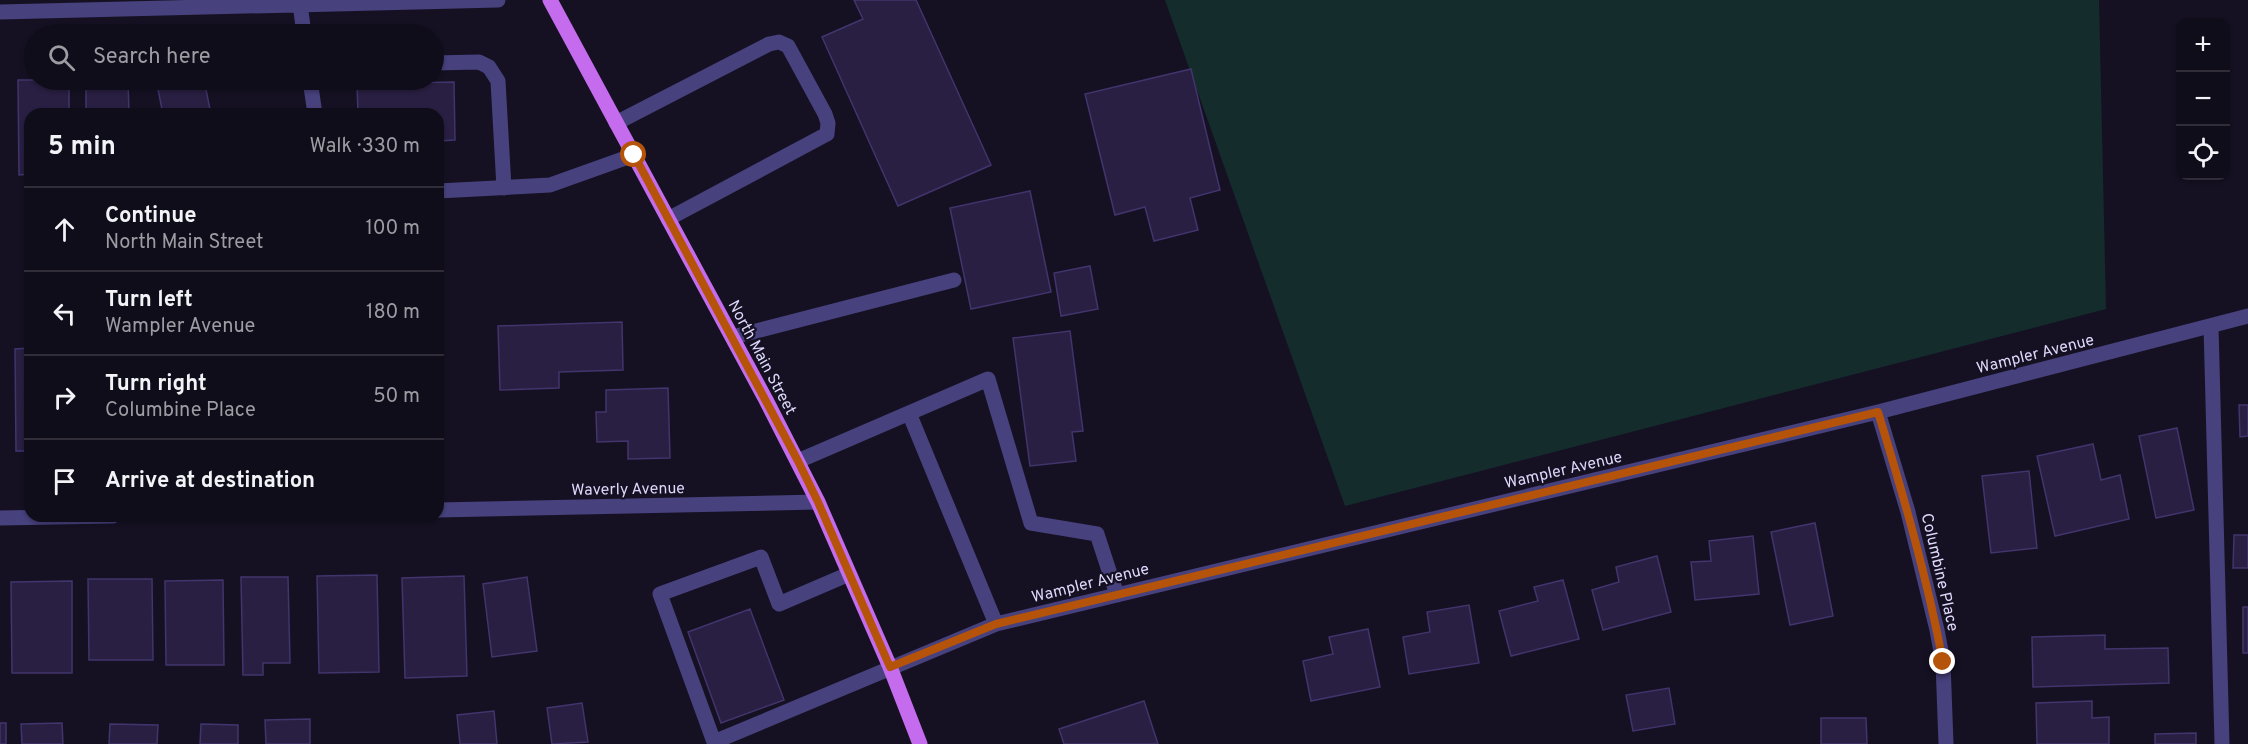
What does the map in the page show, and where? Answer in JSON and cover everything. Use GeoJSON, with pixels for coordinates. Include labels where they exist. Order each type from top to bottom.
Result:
{"type":"FeatureCollection","features":[{"type":"Feature","properties":{"kind":"main road","name":"North Main Street"},"geometry":{"type":"LineString","coordinates":[[550,0],[798,461],[890,667],[920,744]]}},
{"type":"Feature","properties":{"kind":"street"},"geometry":{"type":"LineString","coordinates":[[0,12],[498,0]]}},
{"type":"Feature","properties":{"kind":"street"},"geometry":{"type":"LineString","coordinates":[[300,4],[303,24]]}},
{"type":"Feature","properties":{"kind":"street"},"geometry":{"type":"LineString","coordinates":[[616,123],[769,44],[779,42],[788,46],[828,123],[828,134],[668,219]]}},
{"type":"Feature","properties":{"kind":"street"},"geometry":{"type":"LineString","coordinates":[[444,63],[479,62],[489,67],[498,81],[504,188]]}},
{"type":"Feature","properties":{"kind":"street"},"geometry":{"type":"LineString","coordinates":[[311,90],[314,108]]}},
{"type":"Feature","properties":{"kind":"street"},"geometry":{"type":"LineString","coordinates":[[444,191],[550,185],[634,155]]}},
{"type":"Feature","properties":{"kind":"street"},"geometry":{"type":"LineString","coordinates":[[733,337],[954,280]]}},
{"type":"Feature","properties":{"kind":"street","name":"Wampler Avenue"},"geometry":{"type":"LineString","coordinates":[[849,574],[779,604],[761,557],[660,594],[714,742],[996,624],[1878,412],[2248,316]]}},
{"type":"Feature","properties":{"kind":"street"},"geometry":{"type":"LineString","coordinates":[[2211,326],[2222,744]]}},
{"type":"Feature","properties":{"kind":"street"},"geometry":{"type":"LineString","coordinates":[[798,461],[988,379],[1031,523],[1097,534],[1118,595]]}},
{"type":"Feature","properties":{"kind":"street","name":"Columbine Place"},"geometry":{"type":"LineString","coordinates":[[1878,412],[1908,512],[1937,630],[1943,662],[1946,744]]}},
{"type":"Feature","properties":{"kind":"street"},"geometry":{"type":"LineString","coordinates":[[909,413],[996,624]]}},
{"type":"Feature","properties":{"kind":"street","name":"Waverly Avenue"},"geometry":{"type":"LineString","coordinates":[[444,510],[818,502]]}},
{"type":"Feature","properties":{"kind":"street"},"geometry":{"type":"LineString","coordinates":[[0,518],[24,518]]}},
{"type":"Feature","properties":{"kind":"green space"},"geometry":{"type":"Polygon","coordinates":[[[1165,0],[2099,0],[2106,309],[1345,506],[1165,0]]]}},
{"type":"Feature","properties":{"kind":"building"},"geometry":{"type":"Polygon","coordinates":[[[854,0],[916,0],[991,165],[898,206],[822,37],[863,19],[854,0]]]}},
{"type":"Feature","properties":{"kind":"building"},"geometry":{"type":"Polygon","coordinates":[[[1191,69],[1220,190],[1190,198],[1198,230],[1154,241],[1145,207],[1115,215],[1085,94],[1191,69]]]}},
{"type":"Feature","properties":{"kind":"building"},"geometry":{"type":"Polygon","coordinates":[[[18,80],[24,80],[24,90],[69,90],[69,108],[24,108],[24,175],[19,175],[18,80]]]}},
{"type":"Feature","properties":{"kind":"building"},"geometry":{"type":"Polygon","coordinates":[[[444,82],[454,82],[455,140],[444,141],[444,108],[358,108],[357,90],[444,90],[444,82]]]}},
{"type":"Feature","properties":{"kind":"building"},"geometry":{"type":"Polygon","coordinates":[[[86,90],[128,90],[129,108],[86,108],[86,90]]]}},
{"type":"Feature","properties":{"kind":"building"},"geometry":{"type":"Polygon","coordinates":[[[158,90],[206,90],[210,108],[162,108],[158,90]]]}},
{"type":"Feature","properties":{"kind":"building"},"geometry":{"type":"Polygon","coordinates":[[[1030,191],[1051,292],[971,309],[950,208],[1030,191]]]}},
{"type":"Feature","properties":{"kind":"building"},"geometry":{"type":"Polygon","coordinates":[[[1090,266],[1098,309],[1061,316],[1054,273],[1090,266]]]}},
{"type":"Feature","properties":{"kind":"building"},"geometry":{"type":"Polygon","coordinates":[[[622,322],[623,370],[559,372],[559,388],[500,390],[498,326],[622,322]]]}},
{"type":"Feature","properties":{"kind":"building"},"geometry":{"type":"Polygon","coordinates":[[[1070,331],[1083,431],[1072,432],[1076,461],[1030,466],[1013,338],[1070,331]]]}},
{"type":"Feature","properties":{"kind":"building"},"geometry":{"type":"Polygon","coordinates":[[[24,348],[24,451],[16,451],[15,349],[24,348]]]}},
{"type":"Feature","properties":{"kind":"building"},"geometry":{"type":"Polygon","coordinates":[[[668,388],[670,458],[628,459],[628,441],[597,442],[596,412],[606,412],[606,390],[668,388]]]}},
{"type":"Feature","properties":{"kind":"building"},"geometry":{"type":"Polygon","coordinates":[[[2239,405],[2248,405],[2248,436],[2240,437],[2239,405]]]}},
{"type":"Feature","properties":{"kind":"building"},"geometry":{"type":"Polygon","coordinates":[[[2177,428],[2194,510],[2156,518],[2139,436],[2177,428]]]}},
{"type":"Feature","properties":{"kind":"building"},"geometry":{"type":"Polygon","coordinates":[[[2093,444],[2101,480],[2120,475],[2129,519],[2055,536],[2037,456],[2093,444]]]}},
{"type":"Feature","properties":{"kind":"building"},"geometry":{"type":"Polygon","coordinates":[[[2029,471],[2037,548],[1991,553],[1982,476],[2029,471]]]}},
{"type":"Feature","properties":{"kind":"building"},"geometry":{"type":"Polygon","coordinates":[[[1815,523],[1833,616],[1790,625],[1771,532],[1815,523]]]}},
{"type":"Feature","properties":{"kind":"building"},"geometry":{"type":"Polygon","coordinates":[[[2234,535],[2248,535],[2248,568],[2233,568],[2234,535]]]}},
{"type":"Feature","properties":{"kind":"building"},"geometry":{"type":"Polygon","coordinates":[[[1753,536],[1759,594],[1695,600],[1691,562],[1711,561],[1709,541],[1753,536]]]}},
{"type":"Feature","properties":{"kind":"building"},"geometry":{"type":"Polygon","coordinates":[[[1657,556],[1671,612],[1603,630],[1592,590],[1619,582],[1616,567],[1657,556]]]}},
{"type":"Feature","properties":{"kind":"building"},"geometry":{"type":"Polygon","coordinates":[[[377,575],[379,672],[319,673],[317,576],[377,575]]]}},
{"type":"Feature","properties":{"kind":"building"},"geometry":{"type":"Polygon","coordinates":[[[464,576],[467,676],[405,678],[402,578],[464,576]]]}},
{"type":"Feature","properties":{"kind":"building"},"geometry":{"type":"Polygon","coordinates":[[[241,577],[288,577],[290,663],[263,663],[263,675],[243,675],[241,577]]]}},
{"type":"Feature","properties":{"kind":"building"},"geometry":{"type":"Polygon","coordinates":[[[527,577],[537,651],[492,657],[483,584],[527,577]]]}},
{"type":"Feature","properties":{"kind":"building"},"geometry":{"type":"Polygon","coordinates":[[[88,579],[152,579],[153,660],[89,660],[88,579]]]}},
{"type":"Feature","properties":{"kind":"building"},"geometry":{"type":"Polygon","coordinates":[[[223,580],[224,665],[166,665],[165,581],[223,580]]]}},
{"type":"Feature","properties":{"kind":"building"},"geometry":{"type":"Polygon","coordinates":[[[1563,580],[1579,639],[1511,656],[1499,611],[1538,601],[1534,587],[1563,580]]]}},
{"type":"Feature","properties":{"kind":"building"},"geometry":{"type":"Polygon","coordinates":[[[72,581],[72,673],[12,673],[11,582],[72,581]]]}},
{"type":"Feature","properties":{"kind":"building"},"geometry":{"type":"Polygon","coordinates":[[[1469,605],[1479,663],[1409,674],[1403,637],[1430,632],[1427,612],[1469,605]]]}},
{"type":"Feature","properties":{"kind":"building"},"geometry":{"type":"Polygon","coordinates":[[[2243,607],[2248,607],[2248,653],[2243,653],[2243,607]]]}},
{"type":"Feature","properties":{"kind":"building"},"geometry":{"type":"Polygon","coordinates":[[[750,609],[784,700],[721,723],[688,632],[750,609]]]}},
{"type":"Feature","properties":{"kind":"building"},"geometry":{"type":"Polygon","coordinates":[[[1368,629],[1380,687],[1311,701],[1303,661],[1333,654],[1329,637],[1368,629]]]}},
{"type":"Feature","properties":{"kind":"building"},"geometry":{"type":"Polygon","coordinates":[[[2105,635],[2105,649],[2168,648],[2169,683],[2033,687],[2032,637],[2105,635]]]}},
{"type":"Feature","properties":{"kind":"building"},"geometry":{"type":"Polygon","coordinates":[[[1669,688],[1675,724],[1633,731],[1626,695],[1669,688]]]}},
{"type":"Feature","properties":{"kind":"building"},"geometry":{"type":"Polygon","coordinates":[[[1144,701],[1158,744],[1064,744],[1059,729],[1144,701]]]}},
{"type":"Feature","properties":{"kind":"building"},"geometry":{"type":"Polygon","coordinates":[[[2092,701],[2092,718],[2109,717],[2109,744],[2037,744],[2036,703],[2092,701]]]}},
{"type":"Feature","properties":{"kind":"building"},"geometry":{"type":"Polygon","coordinates":[[[582,703],[588,742],[552,744],[547,708],[582,703]]]}},
{"type":"Feature","properties":{"kind":"building"},"geometry":{"type":"Polygon","coordinates":[[[494,711],[497,744],[460,744],[457,715],[494,711]]]}},
{"type":"Feature","properties":{"kind":"building"},"geometry":{"type":"Polygon","coordinates":[[[1821,718],[1866,718],[1867,744],[1821,744],[1821,718]]]}},
{"type":"Feature","properties":{"kind":"building"},"geometry":{"type":"Polygon","coordinates":[[[310,719],[310,744],[266,744],[265,720],[310,719]]]}},
{"type":"Feature","properties":{"kind":"building"},"geometry":{"type":"Polygon","coordinates":[[[0,723],[6,723],[6,744],[0,744],[0,723]]]}},
{"type":"Feature","properties":{"kind":"building"},"geometry":{"type":"Polygon","coordinates":[[[62,723],[63,744],[22,744],[21,724],[62,723]]]}},
{"type":"Feature","properties":{"kind":"building"},"geometry":{"type":"Polygon","coordinates":[[[110,724],[158,725],[157,744],[109,744],[110,724]]]}},
{"type":"Feature","properties":{"kind":"building"},"geometry":{"type":"Polygon","coordinates":[[[201,724],[238,725],[238,744],[200,744],[201,724]]]}},
{"type":"Feature","properties":{"kind":"building"},"geometry":{"type":"Polygon","coordinates":[[[2196,733],[2196,744],[2155,744],[2155,734],[2196,733]]]}},
{"type":"Feature","properties":{"kind":"route"},"geometry":{"type":"LineString","coordinates":[[634,155],[798,461],[890,667],[996,624],[1878,412],[1908,512],[1943,662]]}}]}
